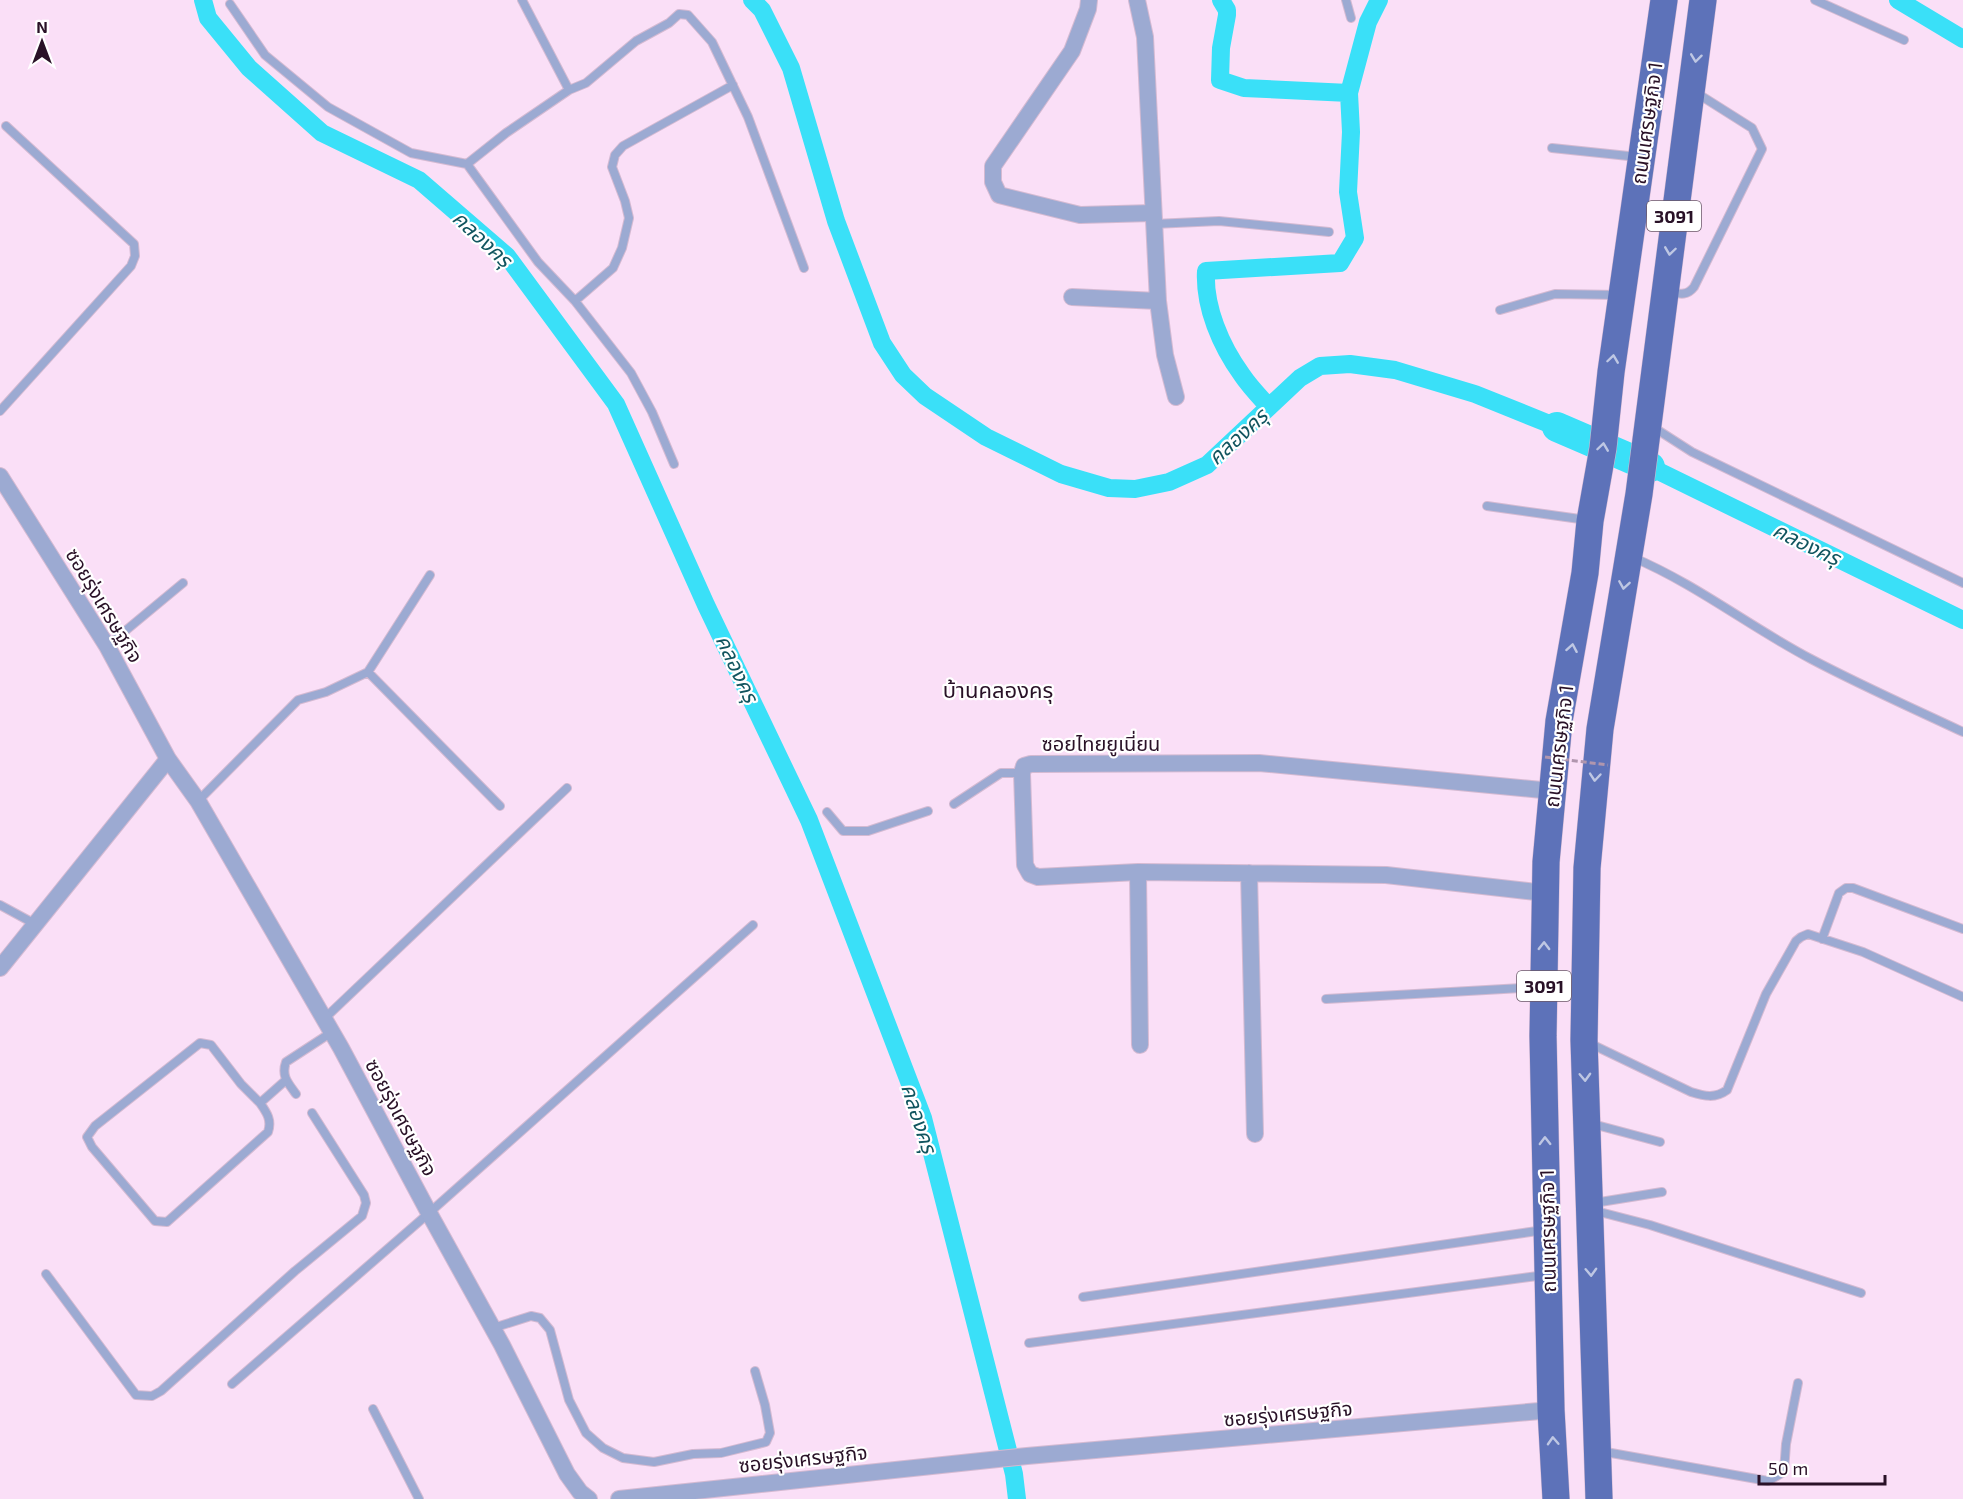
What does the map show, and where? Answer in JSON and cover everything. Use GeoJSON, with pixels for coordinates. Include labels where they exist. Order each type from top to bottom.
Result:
{"type":"FeatureCollection","features":[{"type":"Feature","properties":{"kind":"main road","name":"ถนนเศรษฐกิจ 1"},"geometry":{"type":"LineString","coordinates":[[1556,1499],[1551,1410],[1543,1036],[1546,862],[1559,721],[1585,573],[1590,521],[1664,0]]}},
{"type":"Feature","properties":{"kind":"main road","name":"ถนนเศรษฐกิจ 1"},"geometry":{"type":"LineString","coordinates":[[1599,1499],[1584,1040],[1587,868],[1600,729],[1640,486],[1703,0]]}},
{"type":"Feature","properties":{"kind":"street"},"geometry":{"type":"LineString","coordinates":[[1089,0],[1088,9],[1072,51],[993,166],[993,182],[999,195],[1080,215],[1154,218]]}},
{"type":"Feature","properties":{"kind":"street"},"geometry":{"type":"LineString","coordinates":[[1137,0],[1145,37],[1158,301],[1165,355],[1176,397]]}},
{"type":"Feature","properties":{"kind":"street"},"geometry":{"type":"LineString","coordinates":[[1072,297],[1158,301]]}},
{"type":"Feature","properties":{"kind":"street","name":"ซอยรุ่งเศรษฐกิจ"},"geometry":{"type":"LineString","coordinates":[[0,476],[107,646],[168,759],[198,801],[328,1025],[493,1328],[567,1474],[585,1495]]}},
{"type":"Feature","properties":{"kind":"street"},"geometry":{"type":"LineString","coordinates":[[0,968],[168,759]]}},
{"type":"Feature","properties":{"kind":"street","name":"ซอยไทยยูเนี่ยน"},"geometry":{"type":"LineString","coordinates":[[1545,893],[1386,875],[1138,872],[1038,877],[1030,874],[1025,865],[1022,773],[1024,766],[1031,764],[1259,763],[1552,791]]}},
{"type":"Feature","properties":{"kind":"street"},"geometry":{"type":"LineString","coordinates":[[1138,872],[1140,1045]]}},
{"type":"Feature","properties":{"kind":"street"},"geometry":{"type":"LineString","coordinates":[[1250,873],[1255,1134]]}},
{"type":"Feature","properties":{"kind":"street","name":"ซอยรุ่งเศรษฐกิจ"},"geometry":{"type":"LineString","coordinates":[[619,1499],[1028,1456],[1551,1410]]}},
{"type":"Feature","properties":{"kind":"street"},"geometry":{"type":"LineString","coordinates":[[565,1499],[585,1495]]}},
{"type":"Feature","properties":{"kind":"lane"},"geometry":{"type":"LineString","coordinates":[[522,0],[569,90]]}},
{"type":"Feature","properties":{"kind":"lane"},"geometry":{"type":"LineString","coordinates":[[1346,0],[1351,18]]}},
{"type":"Feature","properties":{"kind":"lane"},"geometry":{"type":"LineString","coordinates":[[1815,0],[1904,40]]}},
{"type":"Feature","properties":{"kind":"lane"},"geometry":{"type":"LineString","coordinates":[[230,4],[265,55],[328,107],[411,153],[467,164],[538,262],[575,301],[631,374],[652,412],[675,464]]}},
{"type":"Feature","properties":{"kind":"lane"},"geometry":{"type":"LineString","coordinates":[[467,164],[506,133],[569,90],[586,83],[636,41],[669,23],[679,14],[688,15],[712,42],[748,117],[804,268]]}},
{"type":"Feature","properties":{"kind":"lane"},"geometry":{"type":"LineString","coordinates":[[575,301],[613,268],[622,248],[629,218],[612,166],[615,154],[623,146],[733,85]]}},
{"type":"Feature","properties":{"kind":"lane"},"geometry":{"type":"LineString","coordinates":[[1664,291],[1680,295],[1689,293],[1694,287],[1761,149],[1752,128],[1692,90]]}},
{"type":"Feature","properties":{"kind":"lane"},"geometry":{"type":"LineString","coordinates":[[0,411],[131,266],[135,256],[134,244],[6,126]]}},
{"type":"Feature","properties":{"kind":"lane"},"geometry":{"type":"LineString","coordinates":[[1552,148],[1641,158]]}},
{"type":"Feature","properties":{"kind":"lane"},"geometry":{"type":"LineString","coordinates":[[1154,218],[1219,221],[1329,231]]}},
{"type":"Feature","properties":{"kind":"lane"},"geometry":{"type":"LineString","coordinates":[[1500,310],[1555,294],[1622,295]]}},
{"type":"Feature","properties":{"kind":"lane"},"geometry":{"type":"LineString","coordinates":[[1647,428],[1963,583]]}},
{"type":"Feature","properties":{"kind":"lane"},"geometry":{"type":"LineString","coordinates":[[1487,506],[1590,521]]}},
{"type":"Feature","properties":{"kind":"lane"},"geometry":{"type":"LineString","coordinates":[[1629,556],[1658,568],[1692,587],[1810,659],[1963,732]]}},
{"type":"Feature","properties":{"kind":"lane"},"geometry":{"type":"LineString","coordinates":[[198,801],[298,700],[326,692],[368,672],[430,575]]}},
{"type":"Feature","properties":{"kind":"lane"},"geometry":{"type":"LineString","coordinates":[[107,646],[183,583]]}},
{"type":"Feature","properties":{"kind":"lane"},"geometry":{"type":"LineString","coordinates":[[368,672],[500,806]]}},
{"type":"Feature","properties":{"kind":"lane"},"geometry":{"type":"LineString","coordinates":[[954,804],[1001,773],[1022,773]]}},
{"type":"Feature","properties":{"kind":"lane"},"geometry":{"type":"LineString","coordinates":[[296,1094],[282,1071],[285,1062],[328,1025],[567,788]]}},
{"type":"Feature","properties":{"kind":"lane"},"geometry":{"type":"LineString","coordinates":[[827,812],[843,831],[868,831],[928,811]]}},
{"type":"Feature","properties":{"kind":"lane"},"geometry":{"type":"LineString","coordinates":[[1822,939],[1839,893],[1846,888],[1853,888],[1963,929]]}},
{"type":"Feature","properties":{"kind":"lane"},"geometry":{"type":"LineString","coordinates":[[0,905],[35,924]]}},
{"type":"Feature","properties":{"kind":"lane"},"geometry":{"type":"LineString","coordinates":[[232,1384],[429,1213],[753,925]]}},
{"type":"Feature","properties":{"kind":"lane"},"geometry":{"type":"LineString","coordinates":[[1584,1040],[1691,1092],[1707,1097],[1720,1095],[1727,1090],[1766,994],[1796,941],[1808,934],[1863,952],[1963,997]]}},
{"type":"Feature","properties":{"kind":"lane"},"geometry":{"type":"LineString","coordinates":[[1326,999],[1544,987]]}},
{"type":"Feature","properties":{"kind":"lane"},"geometry":{"type":"LineString","coordinates":[[200,1043],[211,1045],[241,1084],[260,1103],[269,1117],[271,1125],[268,1132],[166,1222],[154,1221],[92,1147],[87,1137],[95,1126],[200,1043]]}},
{"type":"Feature","properties":{"kind":"lane"},"geometry":{"type":"LineString","coordinates":[[260,1103],[286,1080]]}},
{"type":"Feature","properties":{"kind":"lane"},"geometry":{"type":"LineString","coordinates":[[46,1274],[136,1395],[152,1396],[161,1391],[295,1271],[362,1215],[366,1203],[364,1195],[312,1113]]}},
{"type":"Feature","properties":{"kind":"lane"},"geometry":{"type":"LineString","coordinates":[[1586,1122],[1660,1142]]}},
{"type":"Feature","properties":{"kind":"lane"},"geometry":{"type":"LineString","coordinates":[[1589,1206],[1662,1192]]}},
{"type":"Feature","properties":{"kind":"lane"},"geometry":{"type":"LineString","coordinates":[[1589,1206],[1861,1293]]}},
{"type":"Feature","properties":{"kind":"lane"},"geometry":{"type":"LineString","coordinates":[[1083,1297],[1547,1229]]}},
{"type":"Feature","properties":{"kind":"lane"},"geometry":{"type":"LineString","coordinates":[[1029,1343],[1548,1274]]}},
{"type":"Feature","properties":{"kind":"lane"},"geometry":{"type":"LineString","coordinates":[[493,1328],[531,1316],[540,1318],[550,1330],[569,1400],[586,1433],[603,1448],[623,1458],[654,1462],[693,1454],[721,1453],[766,1442],[770,1433],[755,1371]]}},
{"type":"Feature","properties":{"kind":"lane"},"geometry":{"type":"LineString","coordinates":[[1597,1451],[1768,1481],[1784,1472],[1786,1444],[1797,1383]]}},
{"type":"Feature","properties":{"kind":"lane"},"geometry":{"type":"LineString","coordinates":[[373,1409],[419,1499]]}},
{"type":"Feature","properties":{"kind":"path"},"geometry":{"type":"LineString","coordinates":[[1545,757],[1608,765]]}},
{"type":"Feature","properties":{"kind":"waterway","name":"คลองครุ"},"geometry":{"type":"LineString","coordinates":[[203,0],[208,18],[249,68],[322,133],[419,180],[507,256],[616,404],[706,605],[809,820],[923,1118],[1014,1474],[1017,1499]]}},
{"type":"Feature","properties":{"kind":"waterway","name":"คลองครุ"},"geometry":{"type":"LineString","coordinates":[[752,0],[762,10],[791,68],[836,221],[882,343],[903,375],[925,396],[986,437],[1061,474],[1109,488],[1135,489],[1169,482],[1207,465],[1300,378],[1320,366],[1350,364],[1395,370],[1475,394],[1557,427]]}},
{"type":"Feature","properties":{"kind":"waterway"},"geometry":{"type":"LineString","coordinates":[[1221,0],[1227,10],[1227,15],[1221,48],[1220,80],[1244,88],[1349,93]]}},
{"type":"Feature","properties":{"kind":"waterway"},"geometry":{"type":"LineString","coordinates":[[1269,407],[1245,379],[1227,352],[1211,312],[1206,271],[1340,263],[1355,238],[1348,192],[1351,132],[1349,93],[1368,22],[1379,0]]}},
{"type":"Feature","properties":{"kind":"waterway"},"geometry":{"type":"LineString","coordinates":[[1898,0],[1963,39]]}},
{"type":"Feature","properties":{"kind":"waterway"},"geometry":{"type":"LineString","coordinates":[[1557,427],[1650,467]]}},
{"type":"Feature","properties":{"kind":"waterway","name":"คลองครุ"},"geometry":{"type":"LineString","coordinates":[[1650,467],[1963,620]]}},
{"type":"Feature","properties":{"kind":"district","name":"บ้านคลองครุ"},"geometry":{"type":"Point","coordinates":[998,689]}}]}
